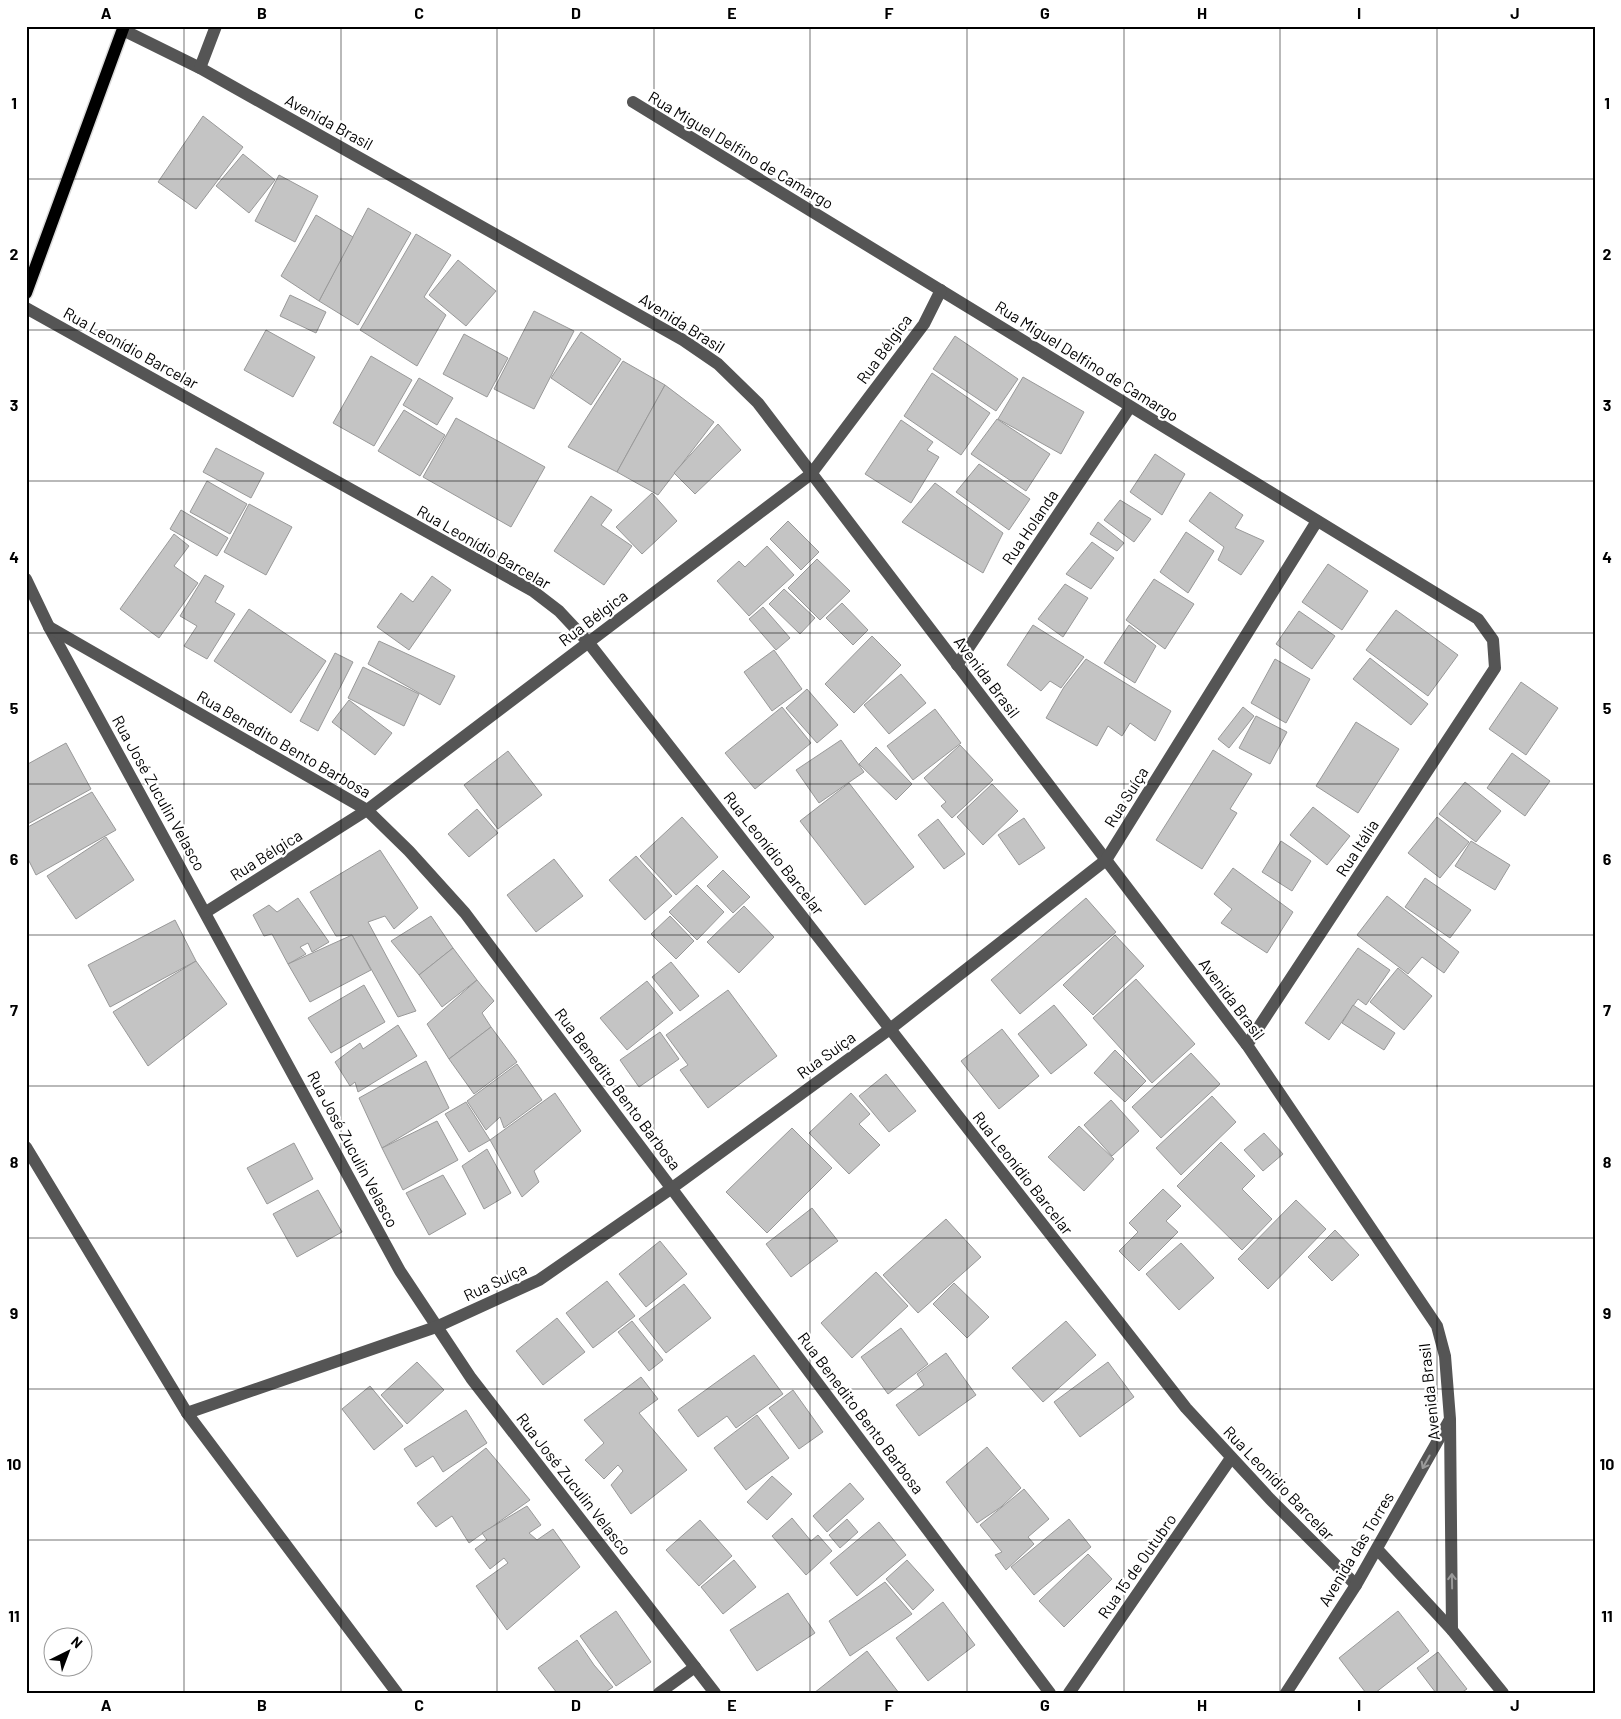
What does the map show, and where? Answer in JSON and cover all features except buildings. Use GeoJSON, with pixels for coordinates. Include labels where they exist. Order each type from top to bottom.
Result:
{"type":"FeatureCollection","features":[{"type":"Feature","properties":{"kind":"main road"},"geometry":{"type":"LineString","coordinates":[[26,293],[124,28]]}},
{"type":"Feature","properties":{"kind":"street"},"geometry":{"type":"LineString","coordinates":[[200,68],[216,26]]}},
{"type":"Feature","properties":{"kind":"street","name":"Avenida Brasil"},"geometry":{"type":"LineString","coordinates":[[124,28],[200,68],[683,340],[718,364],[758,403],[1246,1045],[1438,1326],[1445,1356],[1450,1420],[1452,1630]]}},
{"type":"Feature","properties":{"kind":"street","name":"Rua Miguel Delfino de Camargo"},"geometry":{"type":"LineString","coordinates":[[632,102],[1478,619],[1493,640],[1495,668]]}},
{"type":"Feature","properties":{"kind":"street","name":"Rua Bélgica"},"geometry":{"type":"LineString","coordinates":[[206,912],[367,810],[811,474],[924,324],[941,290]]}},
{"type":"Feature","properties":{"kind":"street","name":"Rua Leonídio Barcelar"},"geometry":{"type":"LineString","coordinates":[[26,308],[532,591],[559,611],[588,642],[1186,1408],[1231,1458],[1356,1585]]}},
{"type":"Feature","properties":{"kind":"street","name":"Rua Holanda"},"geometry":{"type":"LineString","coordinates":[[958,665],[1130,407]]}},
{"type":"Feature","properties":{"kind":"street","name":"Rua Suíça"},"geometry":{"type":"LineString","coordinates":[[187,1413],[436,1327],[539,1280],[672,1188],[890,1029],[1106,860],[1317,521]]}},
{"type":"Feature","properties":{"kind":"street","name":"Rua José Zuculin Velasco"},"geometry":{"type":"LineString","coordinates":[[26,579],[49,627],[400,1271],[471,1378],[715,1693]]}},
{"type":"Feature","properties":{"kind":"street","name":"Rua Benedito Bento Barbosa"},"geometry":{"type":"LineString","coordinates":[[49,627],[367,810],[409,851],[465,913],[1050,1693]]}},
{"type":"Feature","properties":{"kind":"street","name":"Rua Itália"},"geometry":{"type":"LineString","coordinates":[[1246,1045],[1495,668]]}},
{"type":"Feature","properties":{"kind":"street"},"geometry":{"type":"LineString","coordinates":[[26,1147],[187,1413],[397,1693]]}},
{"type":"Feature","properties":{"kind":"street","name":"Avenida das Torres"},"geometry":{"type":"LineString","coordinates":[[1286,1693],[1356,1585],[1450,1420]]}},
{"type":"Feature","properties":{"kind":"street","name":"Rua 15 de Outubro"},"geometry":{"type":"LineString","coordinates":[[1070,1693],[1231,1458]]}},
{"type":"Feature","properties":{"kind":"street"},"geometry":{"type":"LineString","coordinates":[[1377,1549],[1452,1630],[1503,1693]]}},
{"type":"Feature","properties":{"kind":"street"},"geometry":{"type":"LineString","coordinates":[[659,1693],[696,1667]]}}]}
